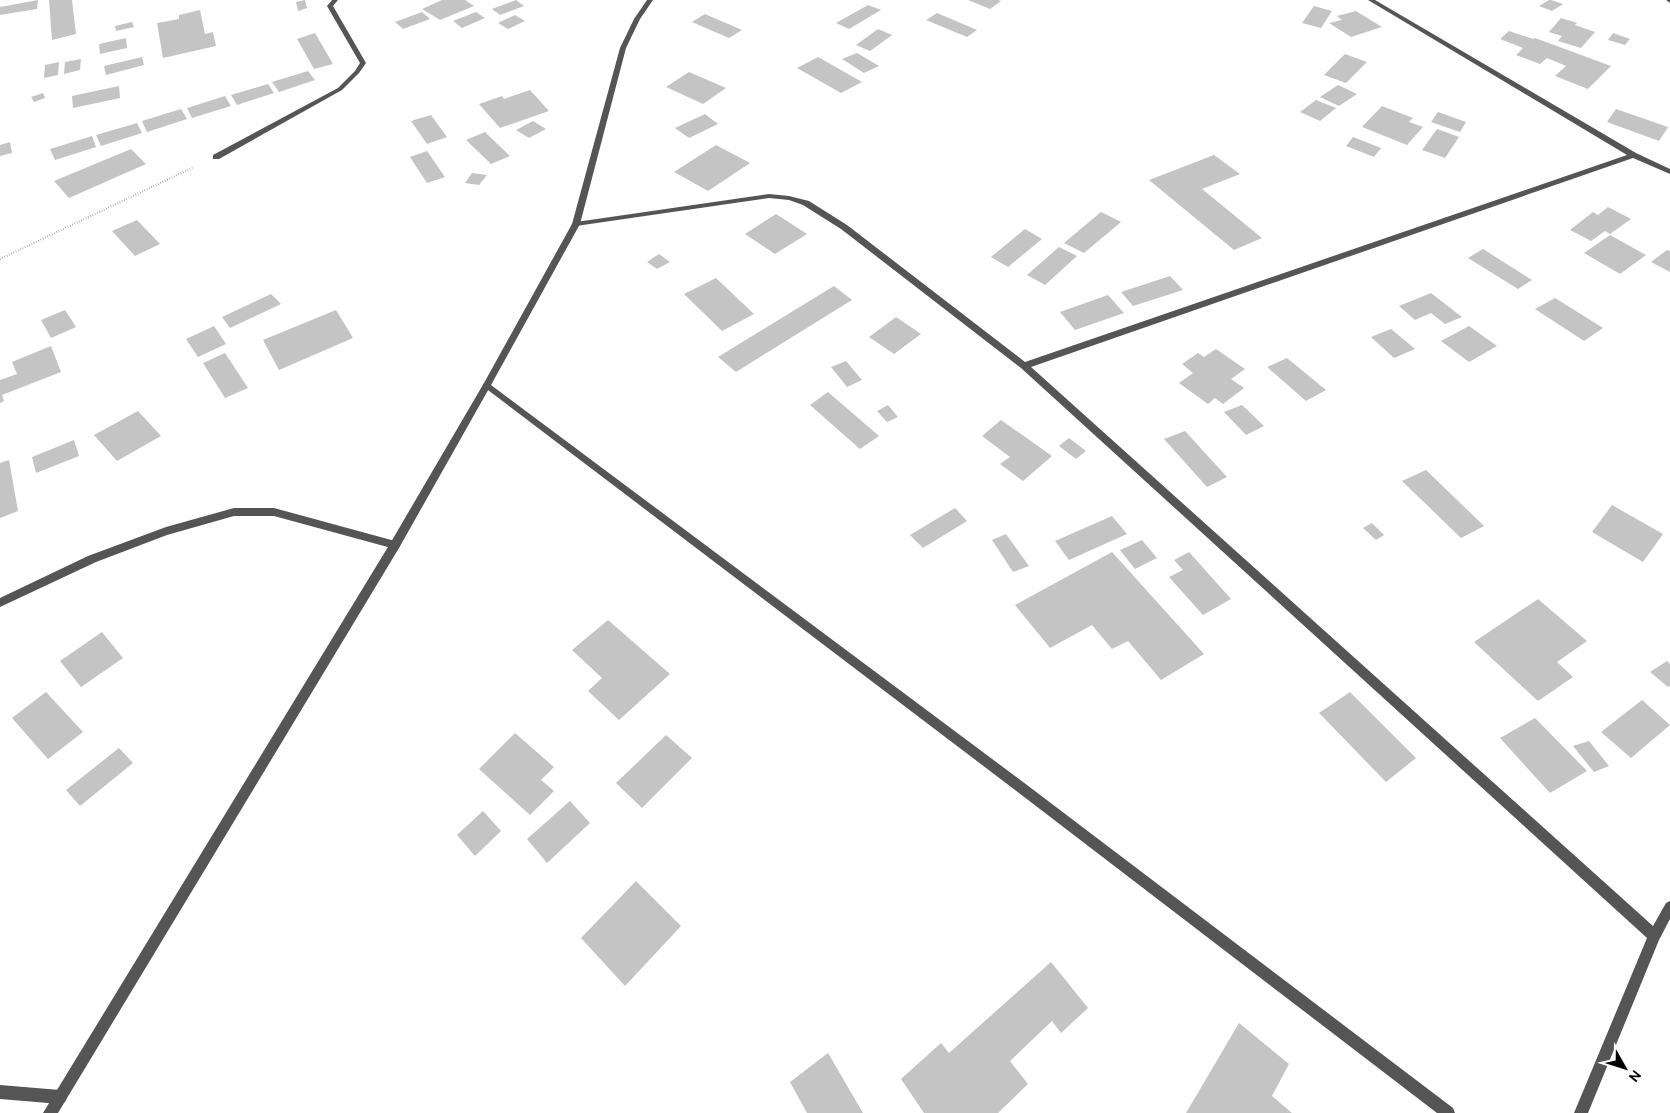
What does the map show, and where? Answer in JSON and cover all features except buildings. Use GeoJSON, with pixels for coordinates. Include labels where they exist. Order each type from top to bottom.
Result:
{"type":"FeatureCollection","features":[{"type":"Feature","properties":{"kind":"street"},"geometry":{"type":"LineString","coordinates":[[216,157],[340,89],[357,72],[363,63],[330,6],[335,0]]}},
{"type":"Feature","properties":{"kind":"street"},"geometry":{"type":"LineString","coordinates":[[50,1113],[395,544],[487,385],[576,224],[623,48],[637,19],[650,0]]}},
{"type":"Feature","properties":{"kind":"street"},"geometry":{"type":"LineString","coordinates":[[1371,0],[1633,155],[1670,172]]}},
{"type":"Feature","properties":{"kind":"street"},"geometry":{"type":"LineString","coordinates":[[1024,366],[1633,155]]}},
{"type":"Feature","properties":{"kind":"street"},"geometry":{"type":"LineString","coordinates":[[576,224],[769,196],[789,198],[806,203],[844,227],[1024,366],[1654,936]]}},
{"type":"Feature","properties":{"kind":"street"},"geometry":{"type":"LineString","coordinates":[[487,385],[1023,789],[1448,1113]]}},
{"type":"Feature","properties":{"kind":"street"},"geometry":{"type":"LineString","coordinates":[[0,602],[92,559],[166,531],[234,512],[274,512],[395,544]]}},
{"type":"Feature","properties":{"kind":"street"},"geometry":{"type":"LineString","coordinates":[[1582,1113],[1654,936],[1670,907]]}},
{"type":"Feature","properties":{"kind":"street"},"geometry":{"type":"LineString","coordinates":[[0,1092],[60,1097]]}},
{"type":"Feature","properties":{"kind":"path"},"geometry":{"type":"LineString","coordinates":[[0,259],[216,157]]}}]}
